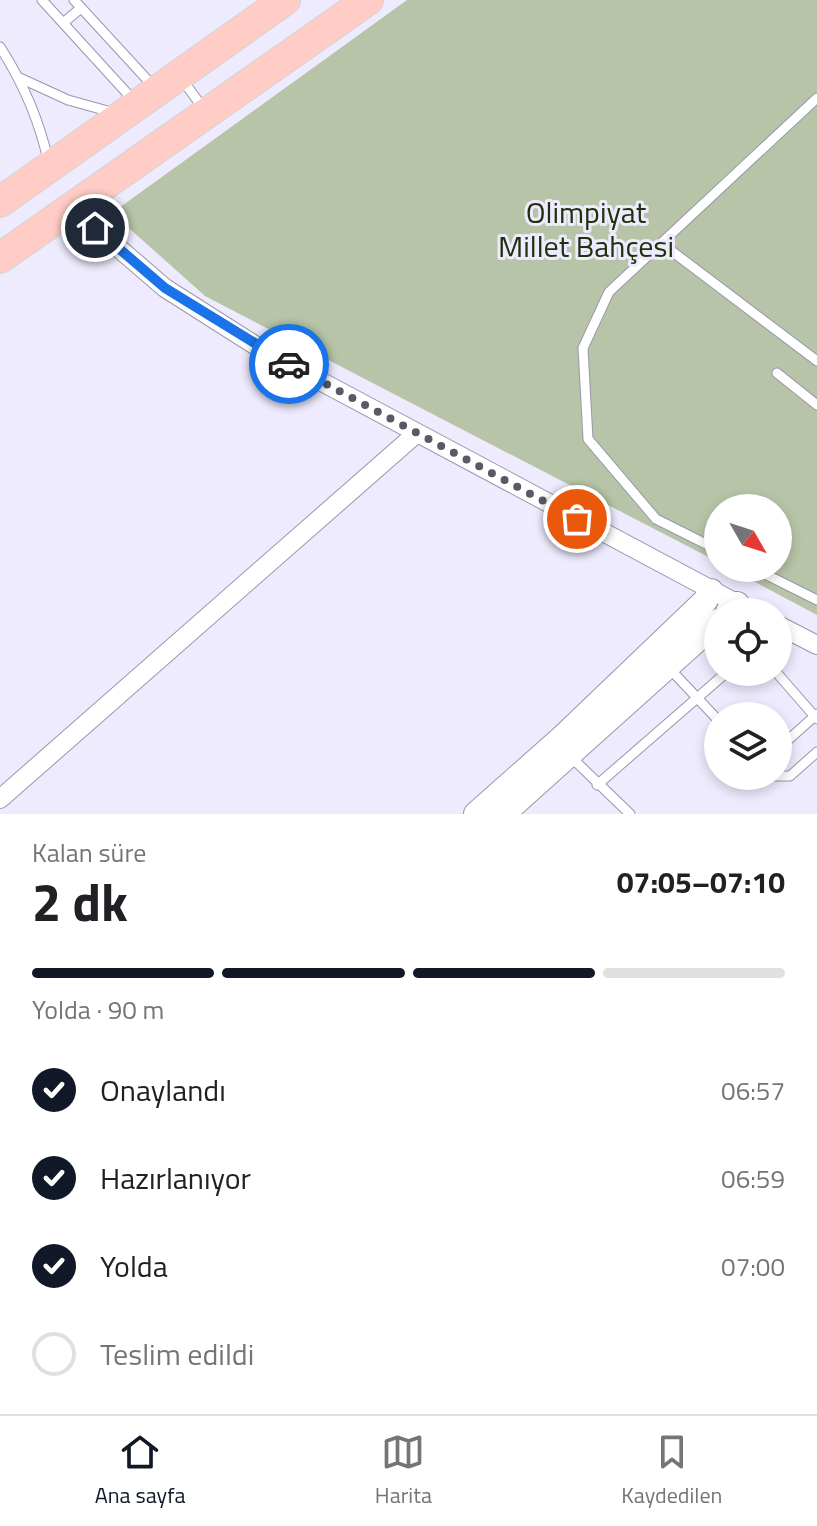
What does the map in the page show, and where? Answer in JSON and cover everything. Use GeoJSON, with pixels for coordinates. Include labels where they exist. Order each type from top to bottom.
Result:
{"type":"FeatureCollection","features":[{"type":"Feature","properties":{"kind":"main road"},"geometry":{"type":"LineString","coordinates":[[0,202],[285,0]]}},
{"type":"Feature","properties":{"kind":"main road"},"geometry":{"type":"LineString","coordinates":[[0,258],[368,0]]}},
{"type":"Feature","properties":{"kind":"street"},"geometry":{"type":"LineString","coordinates":[[72,208],[165,288],[264,351],[722,598]]}},
{"type":"Feature","properties":{"kind":"street"},"geometry":{"type":"LineString","coordinates":[[0,799],[417,433]]}},
{"type":"Feature","properties":{"kind":"street"},"geometry":{"type":"LineString","coordinates":[[476,814],[564,736],[711,591]]}},
{"type":"Feature","properties":{"kind":"street"},"geometry":{"type":"LineString","coordinates":[[792,632],[817,645]]}},
{"type":"Feature","properties":{"kind":"street"},"geometry":{"type":"LineString","coordinates":[[503,814],[704,633]]}},
{"type":"Feature","properties":{"kind":"lane"},"geometry":{"type":"LineString","coordinates":[[42,0],[63,23],[149,96]]}},
{"type":"Feature","properties":{"kind":"lane"},"geometry":{"type":"LineString","coordinates":[[63,23],[78,4],[149,96]]}},
{"type":"Feature","properties":{"kind":"lane"},"geometry":{"type":"LineString","coordinates":[[0,47],[20,78],[23,93],[42,131],[50,167]]}},
{"type":"Feature","properties":{"kind":"lane"},"geometry":{"type":"LineString","coordinates":[[20,78],[68,100],[149,96],[206,112]]}},
{"type":"Feature","properties":{"kind":"lane"},"geometry":{"type":"LineString","coordinates":[[704,543],[656,519],[588,439],[583,348],[609,292],[817,98]]}},
{"type":"Feature","properties":{"kind":"lane"},"geometry":{"type":"LineString","coordinates":[[661,243],[817,361]]}},
{"type":"Feature","properties":{"kind":"lane"},"geometry":{"type":"LineString","coordinates":[[777,373],[817,405]]}},
{"type":"Feature","properties":{"kind":"lane"},"geometry":{"type":"LineString","coordinates":[[781,582],[817,600]]}},
{"type":"Feature","properties":{"kind":"lane"},"geometry":{"type":"LineString","coordinates":[[667,666],[704,705]]}},
{"type":"Feature","properties":{"kind":"lane"},"geometry":{"type":"LineString","coordinates":[[597,785],[711,686]]}},
{"type":"Feature","properties":{"kind":"lane"},"geometry":{"type":"LineString","coordinates":[[788,686],[816,717],[792,737]]}},
{"type":"Feature","properties":{"kind":"lane"},"geometry":{"type":"LineString","coordinates":[[792,774],[817,752]]}},
{"type":"Feature","properties":{"kind":"lane"},"geometry":{"type":"LineString","coordinates":[[569,755],[630,814]]}},
{"type":"Feature","properties":{"kind":"green space","name":"Olimpiyat Millet Bahçesi"},"geometry":{"type":"Polygon","coordinates":[[[407,0],[817,0],[817,615],[792,602],[792,598],[785,598],[755,582],[792,582],[792,494],[704,494],[704,555],[205,296],[112,213],[407,0]]]}},
{"type":"Feature","properties":{"kind":"way so far"},"geometry":{"type":"LineString","coordinates":[[289,364],[577,519]]}},
{"type":"Feature","properties":{"kind":"route"},"geometry":{"type":"LineString","coordinates":[[95,228],[165,288],[289,364]]}}]}
